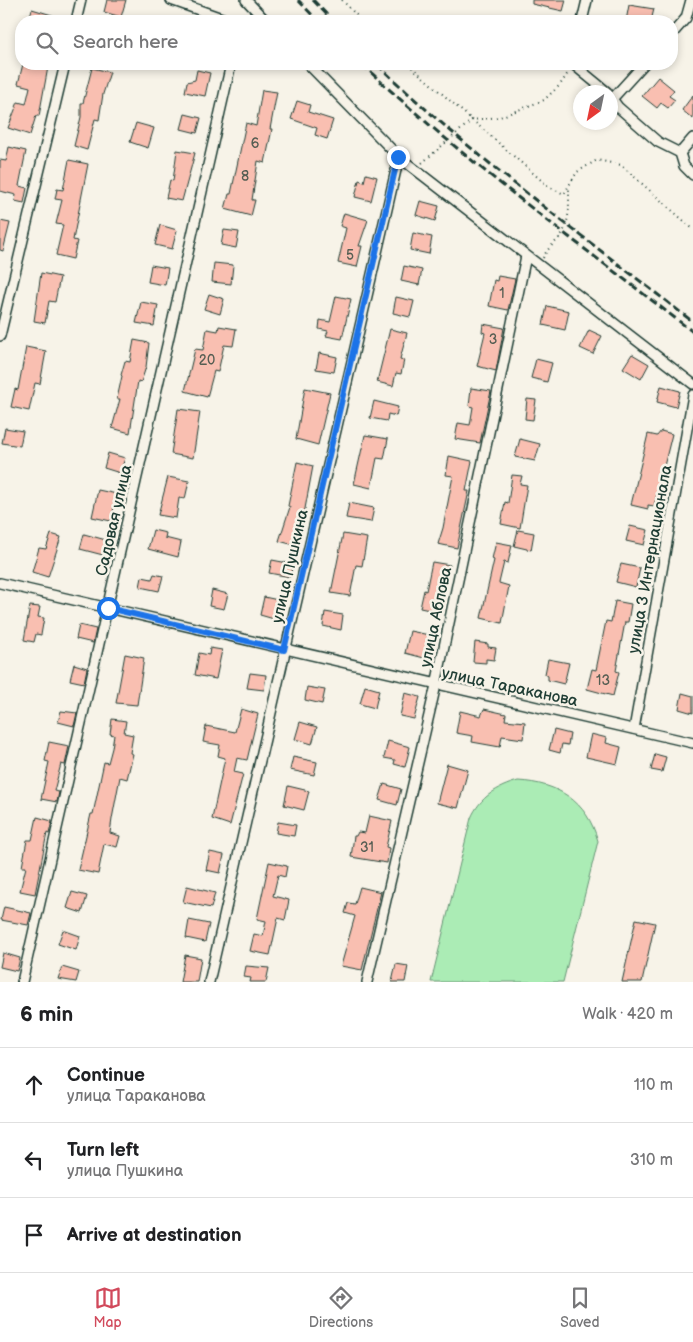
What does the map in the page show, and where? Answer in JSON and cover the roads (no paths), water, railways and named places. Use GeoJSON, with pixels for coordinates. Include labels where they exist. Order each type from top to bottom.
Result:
{"type":"FeatureCollection","features":[{"type":"Feature","properties":{"kind":"street"},"geometry":{"type":"LineString","coordinates":[[77,15],[81,0]]}},
{"type":"Feature","properties":{"kind":"street"},"geometry":{"type":"LineString","coordinates":[[170,0],[213,15]]}},
{"type":"Feature","properties":{"kind":"street"},"geometry":{"type":"LineString","coordinates":[[246,0],[260,15]]}},
{"type":"Feature","properties":{"kind":"street"},"geometry":{"type":"LineString","coordinates":[[583,15],[587,0]]}},
{"type":"Feature","properties":{"kind":"street"},"geometry":{"type":"LineString","coordinates":[[678,27],[686,18],[691,0]]}},
{"type":"Feature","properties":{"kind":"street"},"geometry":{"type":"LineString","coordinates":[[0,336],[65,70]]}},
{"type":"Feature","properties":{"kind":"street","name":"Садовая улица"},"geometry":{"type":"LineString","coordinates":[[22,982],[230,70]]}},
{"type":"Feature","properties":{"kind":"street"},"geometry":{"type":"LineString","coordinates":[[314,70],[398,157],[693,384]]}},
{"type":"Feature","properties":{"kind":"street"},"geometry":{"type":"LineString","coordinates":[[575,70],[596,85]]}},
{"type":"Feature","properties":{"kind":"street"},"geometry":{"type":"LineString","coordinates":[[618,88],[637,70]]}},
{"type":"Feature","properties":{"kind":"street"},"geometry":{"type":"LineString","coordinates":[[618,107],[658,142],[680,153],[684,166],[693,175]]}},
{"type":"Feature","properties":{"kind":"street"},"geometry":{"type":"LineString","coordinates":[[680,153],[693,138]]}},
{"type":"Feature","properties":{"kind":"street","name":"улица Пушкина"},"geometry":{"type":"LineString","coordinates":[[209,982],[398,157]]}},
{"type":"Feature","properties":{"kind":"street","name":"улица Аблова"},"geometry":{"type":"LineString","coordinates":[[367,982],[436,685],[526,256]]}},
{"type":"Feature","properties":{"kind":"street","name":"улица 3 Интернационала"},"geometry":{"type":"LineString","coordinates":[[634,729],[693,395]]}},
{"type":"Feature","properties":{"kind":"street","name":"улица Тараканова"},"geometry":{"type":"LineString","coordinates":[[0,584],[436,685],[693,742]]}},
{"type":"Feature","properties":{"kind":"railway"},"geometry":{"type":"LineString","coordinates":[[298,0],[312,15]]}},
{"type":"Feature","properties":{"kind":"railway"},"geometry":{"type":"LineString","coordinates":[[313,0],[327,15]]}},
{"type":"Feature","properties":{"kind":"railway"},"geometry":{"type":"LineString","coordinates":[[368,70],[482,169],[693,332]]}},
{"type":"Feature","properties":{"kind":"railway"},"geometry":{"type":"LineString","coordinates":[[383,70],[491,165],[693,322]]}}]}
